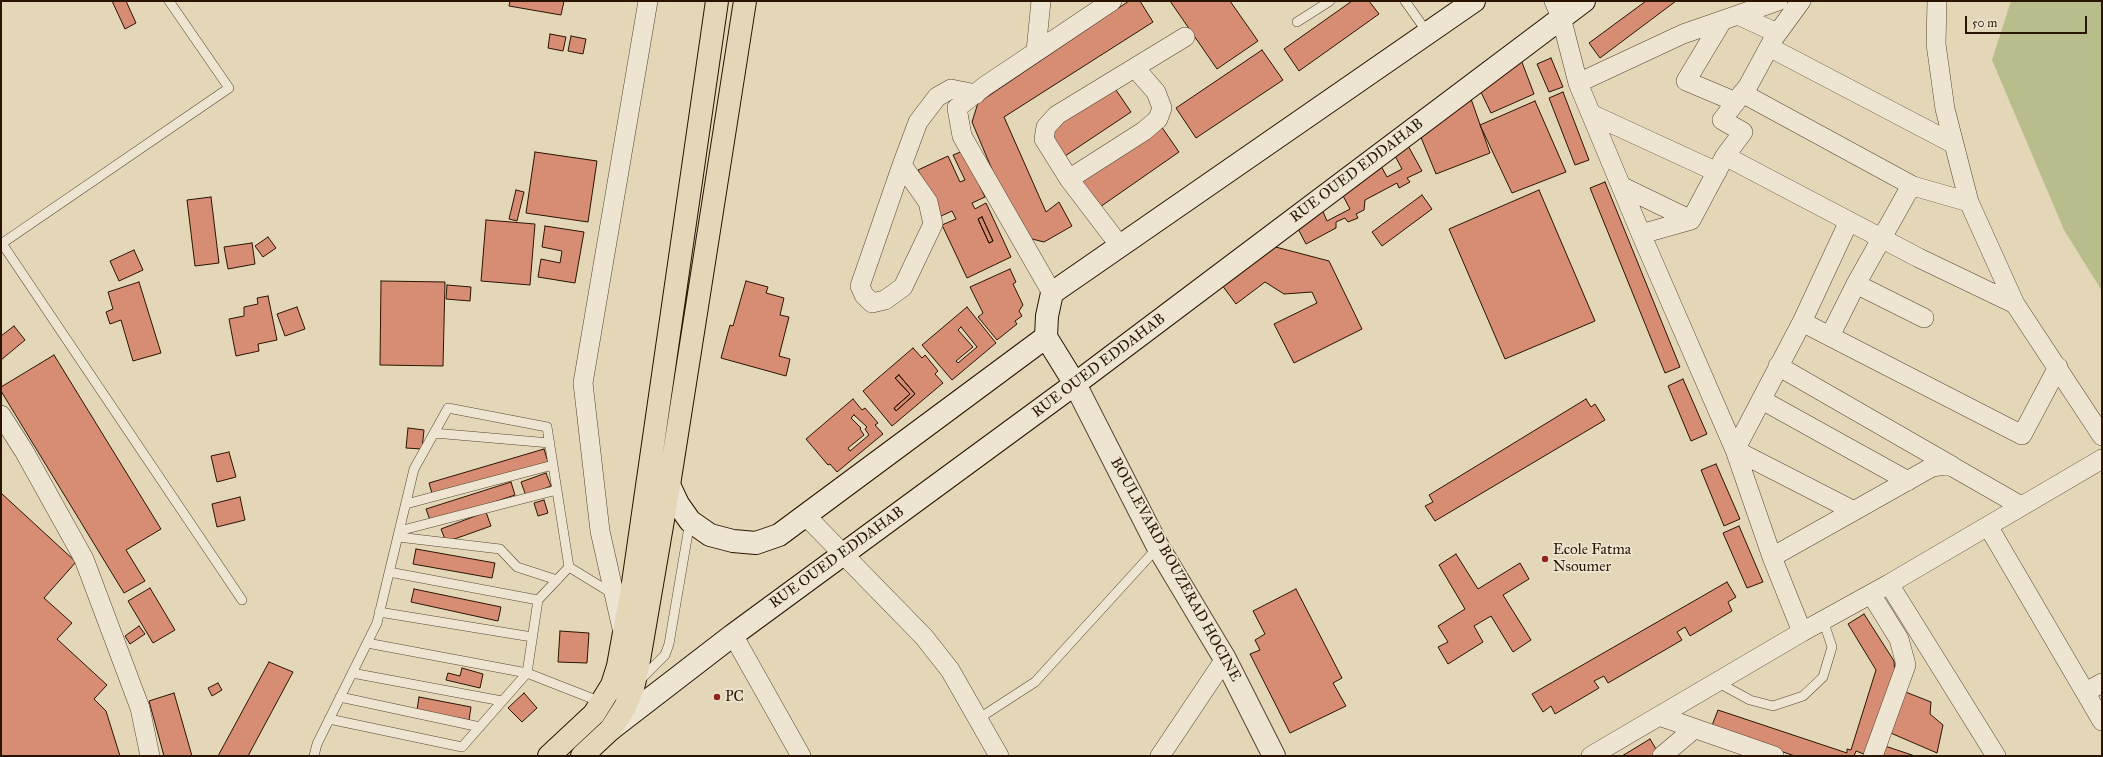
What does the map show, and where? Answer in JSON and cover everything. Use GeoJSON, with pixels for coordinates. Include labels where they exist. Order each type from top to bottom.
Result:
{"type":"FeatureCollection","features":[{"type":"Feature","properties":{"kind":"highway"},"geometry":{"type":"LineString","coordinates":[[549,756],[584,725],[603,702],[612,685],[633,583],[717,1]]}},
{"type":"Feature","properties":{"kind":"highway"},"geometry":{"type":"LineString","coordinates":[[582,756],[611,729],[625,707],[633,688],[669,485],[745,1]]}},
{"type":"Feature","properties":{"kind":"main road"},"geometry":{"type":"LineString","coordinates":[[669,485],[678,504],[690,521],[710,535],[733,542],[756,543],[779,535],[1046,337],[1047,316],[1052,293],[1427,32],[1474,1]]}},
{"type":"Feature","properties":{"kind":"main road","name":"RUE OUED EDDAHAB"},"geometry":{"type":"LineString","coordinates":[[611,729],[733,635],[1075,384],[1558,9],[1584,1]]}},
{"type":"Feature","properties":{"kind":"main road","name":"BOULEVARD BOUZERAD HOCINE"},"geometry":{"type":"LineString","coordinates":[[1046,337],[1075,384],[1158,547],[1225,658],[1274,756]]}},
{"type":"Feature","properties":{"kind":"street"},"geometry":{"type":"LineString","coordinates":[[623,635],[600,531],[583,383],[648,1]]}},
{"type":"Feature","properties":{"kind":"street"},"geometry":{"type":"LineString","coordinates":[[1036,51],[1041,1]]}},
{"type":"Feature","properties":{"kind":"street"},"geometry":{"type":"LineString","coordinates":[[1052,293],[962,136],[957,108],[1036,51],[1112,1]]}},
{"type":"Feature","properties":{"kind":"street"},"geometry":{"type":"LineString","coordinates":[[1578,83],[1683,34],[1778,1]]}},
{"type":"Feature","properties":{"kind":"street"},"geometry":{"type":"LineString","coordinates":[[1641,234],[1691,220],[1721,164],[1743,132],[1722,120],[1739,98],[1773,40],[1801,1]]}},
{"type":"Feature","properties":{"kind":"street"},"geometry":{"type":"LineString","coordinates":[[1937,1],[1936,44],[1945,109],[1969,202],[2015,304],[2058,367],[2102,436]]}},
{"type":"Feature","properties":{"kind":"street"},"geometry":{"type":"LineString","coordinates":[[1558,9],[1578,83],[1641,234],[1735,450],[1772,557],[1802,632]]}},
{"type":"Feature","properties":{"kind":"street"},"geometry":{"type":"LineString","coordinates":[[1730,18],[1773,40],[1954,144]]}},
{"type":"Feature","properties":{"kind":"street"},"geometry":{"type":"LineString","coordinates":[[1730,18],[1686,81],[1739,98],[1913,186],[1969,202]]}},
{"type":"Feature","properties":{"kind":"street"},"geometry":{"type":"LineString","coordinates":[[1120,246],[1069,179],[1044,139],[1046,127],[1057,115],[1185,37]]}},
{"type":"Feature","properties":{"kind":"street"},"geometry":{"type":"LineString","coordinates":[[1069,179],[1144,131],[1158,119],[1162,108],[1156,92],[1135,68]]}},
{"type":"Feature","properties":{"kind":"street"},"geometry":{"type":"LineString","coordinates":[[902,165],[928,202],[933,224],[903,288],[885,300],[872,303],[864,295],[860,286],[902,165],[918,122],[937,97],[951,89],[976,94]]}},
{"type":"Feature","properties":{"kind":"street"},"geometry":{"type":"LineString","coordinates":[[1591,114],[1721,164],[1849,221],[2015,304]]}},
{"type":"Feature","properties":{"kind":"street"},"geometry":{"type":"LineString","coordinates":[[1621,186],[1691,220]]}},
{"type":"Feature","properties":{"kind":"street"},"geometry":{"type":"LineString","coordinates":[[1830,336],[1856,284],[1883,239],[1907,193],[1913,186]]}},
{"type":"Feature","properties":{"kind":"street"},"geometry":{"type":"LineString","coordinates":[[1735,450],[1802,322],[1849,221]]}},
{"type":"Feature","properties":{"kind":"street"},"geometry":{"type":"LineString","coordinates":[[1856,284],[1924,318]]}},
{"type":"Feature","properties":{"kind":"street"},"geometry":{"type":"LineString","coordinates":[[1802,322],[2022,436],[2058,367]]}},
{"type":"Feature","properties":{"kind":"street"},"geometry":{"type":"LineString","coordinates":[[1778,366],[2021,506]]}},
{"type":"Feature","properties":{"kind":"street"},"geometry":{"type":"LineString","coordinates":[[1762,400],[1908,481]]}},
{"type":"Feature","properties":{"kind":"street"},"geometry":{"type":"LineString","coordinates":[[1,415],[24,451],[84,559],[140,708],[150,756]]}},
{"type":"Feature","properties":{"kind":"street"},"geometry":{"type":"LineString","coordinates":[[1735,450],[1854,511]]}},
{"type":"Feature","properties":{"kind":"street"},"geometry":{"type":"LineString","coordinates":[[1591,756],[2102,459]]}},
{"type":"Feature","properties":{"kind":"street"},"geometry":{"type":"LineString","coordinates":[[1772,557],[1932,467],[1946,465],[1953,467]]}},
{"type":"Feature","properties":{"kind":"street"},"geometry":{"type":"LineString","coordinates":[[805,515],[924,637],[950,670],[1000,756]]}},
{"type":"Feature","properties":{"kind":"street"},"geometry":{"type":"LineString","coordinates":[[1988,526],[2102,721]]}},
{"type":"Feature","properties":{"kind":"street"},"geometry":{"type":"LineString","coordinates":[[1889,584],[1996,756]]}},
{"type":"Feature","properties":{"kind":"street"},"geometry":{"type":"LineString","coordinates":[[1871,594],[1899,639],[1906,665],[1873,756]]}},
{"type":"Feature","properties":{"kind":"street"},"geometry":{"type":"LineString","coordinates":[[733,635],[801,756]]}},
{"type":"Feature","properties":{"kind":"street"},"geometry":{"type":"LineString","coordinates":[[1160,756],[1225,658]]}},
{"type":"Feature","properties":{"kind":"street"},"geometry":{"type":"LineString","coordinates":[[2086,692],[2102,683]]}},
{"type":"Feature","properties":{"kind":"street"},"geometry":{"type":"LineString","coordinates":[[1659,716],[1774,756]]}},
{"type":"Feature","properties":{"kind":"street"},"geometry":{"type":"LineString","coordinates":[[1662,756],[1694,729]]}},
{"type":"Feature","properties":{"kind":"lane"},"geometry":{"type":"LineString","coordinates":[[169,1],[229,88],[1,243],[242,600]]}},
{"type":"Feature","properties":{"kind":"lane"},"geometry":{"type":"LineString","coordinates":[[1297,22],[1330,1]]}},
{"type":"Feature","properties":{"kind":"lane"},"geometry":{"type":"LineString","coordinates":[[1405,1],[1427,32]]}},
{"type":"Feature","properties":{"kind":"lane"},"geometry":{"type":"LineString","coordinates":[[314,756],[317,744],[377,623],[414,469],[448,408],[547,427],[569,567],[614,595]]}},
{"type":"Feature","properties":{"kind":"lane"},"geometry":{"type":"LineString","coordinates":[[434,433],[550,443]]}},
{"type":"Feature","properties":{"kind":"lane"},"geometry":{"type":"LineString","coordinates":[[406,504],[553,465]]}},
{"type":"Feature","properties":{"kind":"lane"},"geometry":{"type":"LineString","coordinates":[[398,534],[557,490]]}},
{"type":"Feature","properties":{"kind":"lane"},"geometry":{"type":"LineString","coordinates":[[633,688],[661,660],[669,644],[690,521]]}},
{"type":"Feature","properties":{"kind":"lane"},"geometry":{"type":"LineString","coordinates":[[398,534],[500,549],[516,568],[557,580]]}},
{"type":"Feature","properties":{"kind":"lane"},"geometry":{"type":"LineString","coordinates":[[978,718],[1035,682],[1158,547]]}},
{"type":"Feature","properties":{"kind":"lane"},"geometry":{"type":"LineString","coordinates":[[329,719],[462,747],[526,673],[538,600],[569,567]]}},
{"type":"Feature","properties":{"kind":"lane"},"geometry":{"type":"LineString","coordinates":[[389,572],[538,600]]}},
{"type":"Feature","properties":{"kind":"lane"},"geometry":{"type":"LineString","coordinates":[[379,612],[532,637]]}},
{"type":"Feature","properties":{"kind":"lane"},"geometry":{"type":"LineString","coordinates":[[1717,682],[1750,700],[1773,706],[1803,696],[1823,677],[1832,647],[1823,620]]}},
{"type":"Feature","properties":{"kind":"lane"},"geometry":{"type":"LineString","coordinates":[[367,643],[526,673],[603,702]]}},
{"type":"Feature","properties":{"kind":"lane"},"geometry":{"type":"LineString","coordinates":[[352,673],[502,701]]}},
{"type":"Feature","properties":{"kind":"lane"},"geometry":{"type":"LineString","coordinates":[[340,697],[480,727]]}},
{"type":"Feature","properties":{"kind":"green space"},"geometry":{"type":"Polygon","coordinates":[[[2011,1],[2102,1],[2102,291],[2064,230],[1992,60],[2011,1]]]}},
{"type":"Feature","properties":{"kind":"building"},"geometry":{"type":"Polygon","coordinates":[[[112,1],[126,1],[136,23],[125,29],[112,1]]]}},
{"type":"Feature","properties":{"kind":"building"},"geometry":{"type":"Polygon","coordinates":[[[510,1],[564,1],[561,15],[509,6],[510,1]]]}},
{"type":"Feature","properties":{"kind":"building"},"geometry":{"type":"Polygon","coordinates":[[[1129,1],[1140,1],[1153,22],[1004,117],[1046,212],[1059,202],[1072,226],[1044,242],[1020,236],[972,122],[978,103],[1129,1]]]}},
{"type":"Feature","properties":{"kind":"building"},"geometry":{"type":"Polygon","coordinates":[[[1170,1],[1230,1],[1258,41],[1217,69],[1170,1]]]}},
{"type":"Feature","properties":{"kind":"building"},"geometry":{"type":"Polygon","coordinates":[[[1352,1],[1369,1],[1379,14],[1299,71],[1284,49],[1352,1]]]}},
{"type":"Feature","properties":{"kind":"building"},"geometry":{"type":"Polygon","coordinates":[[[1646,1],[1676,1],[1600,58],[1589,43],[1646,1]]]}},
{"type":"Feature","properties":{"kind":"building"},"geometry":{"type":"Polygon","coordinates":[[[550,34],[566,37],[563,51],[548,48],[550,34]]]}},
{"type":"Feature","properties":{"kind":"building"},"geometry":{"type":"Polygon","coordinates":[[[571,36],[586,39],[583,54],[568,51],[571,36]]]}},
{"type":"Feature","properties":{"kind":"building"},"geometry":{"type":"Polygon","coordinates":[[[1262,50],[1283,80],[1196,138],[1176,108],[1262,50]]]}},
{"type":"Feature","properties":{"kind":"building"},"geometry":{"type":"Polygon","coordinates":[[[1520,57],[1534,94],[1491,113],[1479,88],[1520,57]]]}},
{"type":"Feature","properties":{"kind":"building"},"geometry":{"type":"Polygon","coordinates":[[[1551,58],[1563,87],[1549,92],[1537,64],[1551,58]]]}},
{"type":"Feature","properties":{"kind":"building"},"geometry":{"type":"Polygon","coordinates":[[[1114,87],[1131,112],[1065,156],[1049,131],[1114,87]]]}},
{"type":"Feature","properties":{"kind":"building"},"geometry":{"type":"Polygon","coordinates":[[[1563,92],[1589,160],[1575,165],[1549,98],[1563,92]]]}},
{"type":"Feature","properties":{"kind":"building"},"geometry":{"type":"Polygon","coordinates":[[[1470,96],[1490,153],[1436,174],[1420,135],[1470,96]]]}},
{"type":"Feature","properties":{"kind":"building"},"geometry":{"type":"Polygon","coordinates":[[[1535,101],[1566,172],[1512,193],[1480,125],[1535,101]]]}},
{"type":"Feature","properties":{"kind":"building"},"geometry":{"type":"Polygon","coordinates":[[[1161,126],[1179,152],[1100,207],[1081,181],[1161,126]]]}},
{"type":"Feature","properties":{"kind":"building"},"geometry":{"type":"Polygon","coordinates":[[[1407,144],[1422,171],[1407,178],[1410,182],[1399,188],[1397,183],[1365,200],[1364,210],[1356,214],[1358,218],[1348,222],[1345,218],[1336,222],[1336,228],[1306,244],[1296,225],[1321,207],[1327,221],[1350,209],[1341,192],[1380,164],[1387,177],[1402,169],[1394,154],[1407,144]]]}},
{"type":"Feature","properties":{"kind":"building"},"geometry":{"type":"Polygon","coordinates":[[[963,151],[985,197],[972,203],[975,209],[986,203],[1011,257],[967,278],[942,225],[956,219],[952,211],[939,217],[918,170],[948,156],[960,182],[965,180],[953,155],[963,151]],[[982,217],[978,219],[989,243],[993,241],[982,217]]]}},
{"type":"Feature","properties":{"kind":"building"},"geometry":{"type":"Polygon","coordinates":[[[535,152],[597,161],[588,222],[526,213],[535,152]]]}},
{"type":"Feature","properties":{"kind":"building"},"geometry":{"type":"Polygon","coordinates":[[[1605,182],[1680,367],[1665,373],[1590,188],[1605,182]]]}},
{"type":"Feature","properties":{"kind":"building"},"geometry":{"type":"Polygon","coordinates":[[[516,190],[524,192],[517,221],[509,219],[516,190]]]}},
{"type":"Feature","properties":{"kind":"building"},"geometry":{"type":"Polygon","coordinates":[[[1539,190],[1595,321],[1505,359],[1449,229],[1539,190]]]}},
{"type":"Feature","properties":{"kind":"building"},"geometry":{"type":"Polygon","coordinates":[[[1422,195],[1432,209],[1382,246],[1372,232],[1422,195]]]}},
{"type":"Feature","properties":{"kind":"building"},"geometry":{"type":"Polygon","coordinates":[[[211,197],[219,263],[195,266],[187,200],[211,197]]]}},
{"type":"Feature","properties":{"kind":"building"},"geometry":{"type":"Polygon","coordinates":[[[982,217],[993,241],[989,243],[978,219],[982,217]]]}},
{"type":"Feature","properties":{"kind":"building"},"geometry":{"type":"Polygon","coordinates":[[[486,220],[535,224],[530,285],[481,281],[486,220]]]}},
{"type":"Feature","properties":{"kind":"building"},"geometry":{"type":"Polygon","coordinates":[[[545,226],[584,232],[575,283],[538,277],[541,259],[560,263],[562,251],[542,247],[545,226]]]}},
{"type":"Feature","properties":{"kind":"building"},"geometry":{"type":"Polygon","coordinates":[[[268,237],[276,248],[263,257],[255,246],[268,237]]]}},
{"type":"Feature","properties":{"kind":"building"},"geometry":{"type":"Polygon","coordinates":[[[252,243],[255,264],[228,269],[224,247],[252,243]]]}},
{"type":"Feature","properties":{"kind":"building"},"geometry":{"type":"Polygon","coordinates":[[[1268,245],[1329,261],[1362,329],[1294,363],[1274,324],[1317,303],[1312,292],[1284,294],[1265,282],[1236,304],[1219,281],[1268,245]]]}},
{"type":"Feature","properties":{"kind":"building"},"geometry":{"type":"Polygon","coordinates":[[[134,250],[143,270],[119,281],[110,261],[134,250]]]}},
{"type":"Feature","properties":{"kind":"building"},"geometry":{"type":"Polygon","coordinates":[[[1010,269],[1016,282],[1013,284],[1023,305],[1019,311],[1022,316],[1015,321],[1017,324],[997,340],[978,317],[983,313],[970,287],[1010,269]]]}},
{"type":"Feature","properties":{"kind":"building"},"geometry":{"type":"Polygon","coordinates":[[[381,281],[445,282],[443,366],[380,365],[381,281]]]}},
{"type":"Feature","properties":{"kind":"building"},"geometry":{"type":"Polygon","coordinates":[[[746,281],[768,287],[766,293],[784,298],[780,315],[789,317],[779,356],[790,359],[786,376],[721,358],[730,325],[733,326],[746,281]]]}},
{"type":"Feature","properties":{"kind":"building"},"geometry":{"type":"Polygon","coordinates":[[[139,282],[161,353],[133,361],[121,320],[110,324],[106,312],[113,309],[108,292],[139,282]]]}},
{"type":"Feature","properties":{"kind":"building"},"geometry":{"type":"Polygon","coordinates":[[[447,285],[471,287],[470,301],[446,299],[447,285]]]}},
{"type":"Feature","properties":{"kind":"building"},"geometry":{"type":"Polygon","coordinates":[[[268,296],[277,340],[258,344],[259,351],[236,356],[229,319],[244,316],[244,307],[258,304],[257,298],[268,296]]]}},
{"type":"Feature","properties":{"kind":"building"},"geometry":{"type":"Polygon","coordinates":[[[297,307],[305,329],[285,336],[277,314],[297,307]]]}},
{"type":"Feature","properties":{"kind":"building"},"geometry":{"type":"Polygon","coordinates":[[[967,307],[996,343],[952,380],[922,345],[967,307]],[[961,327],[958,330],[973,347],[956,361],[958,363],[977,347],[961,327]]]}},
{"type":"Feature","properties":{"kind":"building"},"geometry":{"type":"Polygon","coordinates":[[[14,326],[25,340],[1,360],[1,336],[14,326]]]}},
{"type":"Feature","properties":{"kind":"building"},"geometry":{"type":"Polygon","coordinates":[[[913,348],[922,358],[925,355],[938,371],[935,374],[943,383],[892,426],[863,391],[913,348]],[[899,375],[895,378],[910,394],[894,408],[896,411],[915,394],[899,375]]]}},
{"type":"Feature","properties":{"kind":"building"},"geometry":{"type":"Polygon","coordinates":[[[54,355],[161,529],[126,550],[145,581],[124,593],[1,391],[1,387],[54,355]]]}},
{"type":"Feature","properties":{"kind":"building"},"geometry":{"type":"Polygon","coordinates":[[[899,375],[915,394],[896,411],[894,408],[910,394],[895,378],[899,375]]]}},
{"type":"Feature","properties":{"kind":"building"},"geometry":{"type":"Polygon","coordinates":[[[1683,379],[1707,434],[1691,441],[1668,386],[1683,379]]]}},
{"type":"Feature","properties":{"kind":"building"},"geometry":{"type":"Polygon","coordinates":[[[853,399],[862,410],[865,408],[878,423],[875,425],[883,434],[837,472],[830,464],[828,465],[806,439],[853,399]],[[854,415],[851,418],[861,428],[860,429],[864,435],[848,448],[850,451],[869,435],[865,429],[867,427],[854,415]]]}},
{"type":"Feature","properties":{"kind":"building"},"geometry":{"type":"Polygon","coordinates":[[[1586,399],[1591,407],[1595,404],[1605,420],[1435,521],[1425,506],[1433,502],[1429,495],[1586,399]]]}},
{"type":"Feature","properties":{"kind":"building"},"geometry":{"type":"Polygon","coordinates":[[[408,428],[424,430],[422,449],[406,448],[408,428]]]}},
{"type":"Feature","properties":{"kind":"building"},"geometry":{"type":"Polygon","coordinates":[[[544,449],[548,462],[433,497],[429,483],[544,449]]]}},
{"type":"Feature","properties":{"kind":"building"},"geometry":{"type":"Polygon","coordinates":[[[229,452],[236,477],[217,482],[211,456],[229,452]]]}},
{"type":"Feature","properties":{"kind":"building"},"geometry":{"type":"Polygon","coordinates":[[[1716,464],[1740,519],[1724,526],[1701,470],[1716,464]]]}},
{"type":"Feature","properties":{"kind":"building"},"geometry":{"type":"Polygon","coordinates":[[[546,473],[551,486],[526,496],[521,482],[546,473]]]}},
{"type":"Feature","properties":{"kind":"building"},"geometry":{"type":"Polygon","coordinates":[[[511,482],[515,495],[431,523],[426,509],[511,482]]]}},
{"type":"Feature","properties":{"kind":"building"},"geometry":{"type":"Polygon","coordinates":[[[1,493],[76,562],[44,598],[72,623],[57,639],[107,685],[94,699],[106,711],[120,756],[1,756],[1,493]]]}},
{"type":"Feature","properties":{"kind":"building"},"geometry":{"type":"Polygon","coordinates":[[[240,497],[245,520],[217,527],[212,504],[240,497]]]}},
{"type":"Feature","properties":{"kind":"building"},"geometry":{"type":"Polygon","coordinates":[[[544,500],[548,513],[538,516],[534,503],[544,500]]]}},
{"type":"Feature","properties":{"kind":"building"},"geometry":{"type":"Polygon","coordinates":[[[486,512],[491,526],[446,542],[441,529],[486,512]]]}},
{"type":"Feature","properties":{"kind":"building"},"geometry":{"type":"Polygon","coordinates":[[[1739,526],[1763,582],[1747,588],[1723,533],[1739,526]]]}},
{"type":"Feature","properties":{"kind":"building"},"geometry":{"type":"Polygon","coordinates":[[[416,549],[495,563],[492,578],[413,564],[416,549]]]}},
{"type":"Feature","properties":{"kind":"building"},"geometry":{"type":"Polygon","coordinates":[[[1456,554],[1478,589],[1520,563],[1529,579],[1503,595],[1531,640],[1513,652],[1491,616],[1474,626],[1483,642],[1448,664],[1438,647],[1448,642],[1438,626],[1465,609],[1439,565],[1456,554]]]}},
{"type":"Feature","properties":{"kind":"building"},"geometry":{"type":"Polygon","coordinates":[[[1727,582],[1736,597],[1728,602],[1732,611],[1690,636],[1685,627],[1677,632],[1682,640],[1608,683],[1604,676],[1594,681],[1599,688],[1555,714],[1551,706],[1543,712],[1532,694],[1727,582]]]}},
{"type":"Feature","properties":{"kind":"building"},"geometry":{"type":"Polygon","coordinates":[[[150,588],[175,630],[153,643],[128,601],[150,588]]]}},
{"type":"Feature","properties":{"kind":"building"},"geometry":{"type":"Polygon","coordinates":[[[414,589],[501,607],[498,621],[411,602],[414,589]]]}},
{"type":"Feature","properties":{"kind":"building"},"geometry":{"type":"Polygon","coordinates":[[[1296,589],[1342,678],[1333,683],[1346,706],[1290,733],[1250,654],[1260,650],[1255,640],[1265,634],[1253,611],[1296,589]]]}},
{"type":"Feature","properties":{"kind":"building"},"geometry":{"type":"Polygon","coordinates":[[[1864,614],[1894,661],[1895,677],[1869,756],[1856,751],[1854,756],[1795,756],[1711,728],[1718,710],[1847,753],[1847,749],[1851,750],[1876,670],[1848,624],[1864,614]]]}},
{"type":"Feature","properties":{"kind":"building"},"geometry":{"type":"Polygon","coordinates":[[[139,626],[145,634],[130,644],[125,636],[139,626]]]}},
{"type":"Feature","properties":{"kind":"building"},"geometry":{"type":"Polygon","coordinates":[[[560,631],[589,633],[587,663],[558,662],[560,631]]]}},
{"type":"Feature","properties":{"kind":"building"},"geometry":{"type":"Polygon","coordinates":[[[269,662],[293,672],[248,756],[218,756],[269,662]]]}},
{"type":"Feature","properties":{"kind":"building"},"geometry":{"type":"Polygon","coordinates":[[[462,668],[483,674],[480,688],[446,680],[448,673],[460,676],[462,668]]]}},
{"type":"Feature","properties":{"kind":"building"},"geometry":{"type":"Polygon","coordinates":[[[218,683],[222,690],[212,696],[208,688],[218,683]]]}},
{"type":"Feature","properties":{"kind":"building"},"geometry":{"type":"Polygon","coordinates":[[[1903,691],[1931,702],[1930,714],[1943,725],[1937,753],[1886,731],[1903,691]]]}},
{"type":"Feature","properties":{"kind":"building"},"geometry":{"type":"Polygon","coordinates":[[[174,693],[192,756],[164,756],[149,701],[174,693]]]}},
{"type":"Feature","properties":{"kind":"building"},"geometry":{"type":"Polygon","coordinates":[[[524,693],[537,708],[522,722],[508,708],[524,693]]]}},
{"type":"Feature","properties":{"kind":"building"},"geometry":{"type":"Polygon","coordinates":[[[419,697],[471,707],[469,720],[417,710],[419,697]]]}},
{"type":"Feature","properties":{"kind":"building"},"geometry":{"type":"Polygon","coordinates":[[[1650,739],[1659,754],[1656,756],[1622,756],[1650,739]]]}},
{"type":"Feature","properties":{"kind":"building"},"geometry":{"type":"Polygon","coordinates":[[[1879,744],[1915,756],[1875,756],[1879,744]]]}},
{"type":"Feature","properties":{"kind":"place","name":"Ecole Fatma Nsoumer"},"geometry":{"type":"Point","coordinates":[1545,559]}},
{"type":"Feature","properties":{"kind":"place","name":"PC"},"geometry":{"type":"Point","coordinates":[717,697]}}]}
